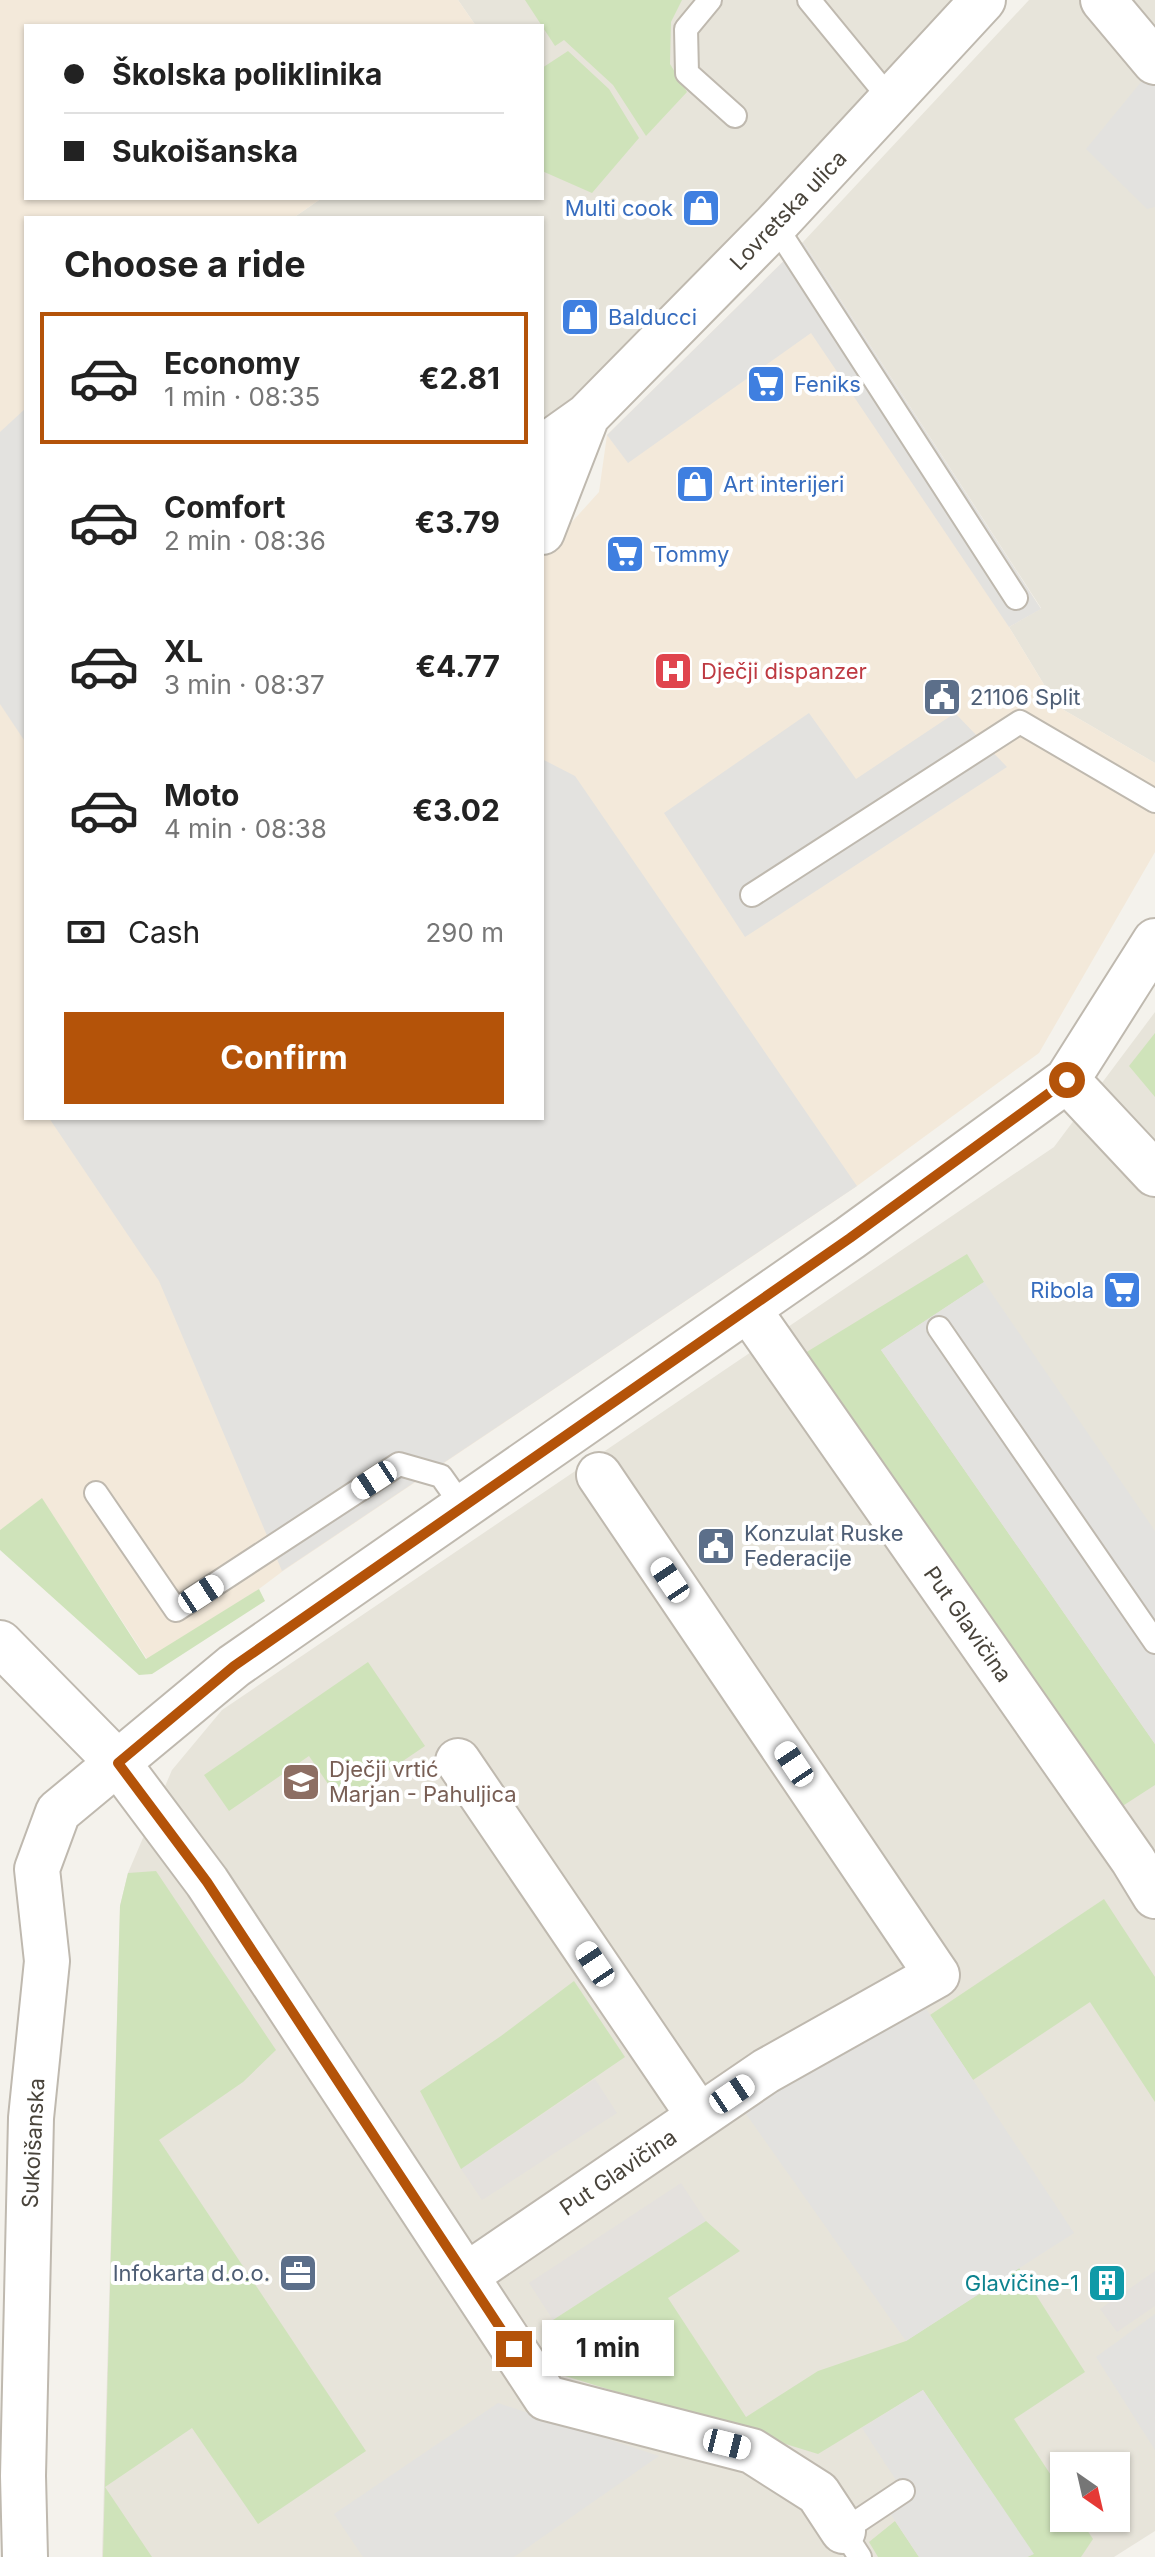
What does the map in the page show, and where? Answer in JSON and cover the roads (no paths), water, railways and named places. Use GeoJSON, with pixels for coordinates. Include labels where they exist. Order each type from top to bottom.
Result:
{"type":"FeatureCollection","features":[{"type":"Feature","properties":{"kind":"street","name":"Lovretska ulica"},"geometry":{"type":"LineString","coordinates":[[544,447],[587,416],[775,225],[983,0]]}},
{"type":"Feature","properties":{"kind":"street"},"geometry":{"type":"LineString","coordinates":[[1103,0],[1155,62]]}},
{"type":"Feature","properties":{"kind":"street","name":"Lovretska ulica"},"geometry":{"type":"LineString","coordinates":[[544,527],[587,416]]}},
{"type":"Feature","properties":{"kind":"street"},"geometry":{"type":"LineString","coordinates":[[1155,941],[1067,1080],[1155,1174]]}},
{"type":"Feature","properties":{"kind":"street","name":"Sukoišanska"},"geometry":{"type":"LineString","coordinates":[[25,2557],[11,2477],[31,2118],[47,1961],[37,1869],[58,1812],[234,1666],[748,1309],[1067,1080]]}},
{"type":"Feature","properties":{"kind":"street","name":"Put Glavičina"},"geometry":{"type":"LineString","coordinates":[[748,1309],[1104,1818],[1148,1867]]}},
{"type":"Feature","properties":{"kind":"street","name":"Put Glavičina"},"geometry":{"type":"LineString","coordinates":[[467,2275],[766,2071],[937,1975],[599,1475]]}},
{"type":"Feature","properties":{"kind":"street"},"geometry":{"type":"LineString","coordinates":[[0,1643],[118,1763],[207,1882],[546,2398],[752,2451],[818,2493],[851,2544]]}},
{"type":"Feature","properties":{"kind":"street"},"geometry":{"type":"LineString","coordinates":[[458,1761],[699,2116]]}},
{"type":"Feature","properties":{"kind":"lane"},"geometry":{"type":"LineString","coordinates":[[710,0],[686,29],[687,73],[735,116]]}},
{"type":"Feature","properties":{"kind":"lane"},"geometry":{"type":"LineString","coordinates":[[809,0],[891,100]]}},
{"type":"Feature","properties":{"kind":"lane"},"geometry":{"type":"LineString","coordinates":[[775,225],[1016,598]]}},
{"type":"Feature","properties":{"kind":"lane"},"geometry":{"type":"LineString","coordinates":[[752,895],[1020,722],[1155,801]]}},
{"type":"Feature","properties":{"kind":"lane"},"geometry":{"type":"LineString","coordinates":[[939,1328],[1155,1642]]}},
{"type":"Feature","properties":{"kind":"lane"},"geometry":{"type":"LineString","coordinates":[[96,1493],[176,1610],[399,1464],[441,1476],[463,1507]]}},
{"type":"Feature","properties":{"kind":"lane"},"geometry":{"type":"LineString","coordinates":[[851,2544],[903,2491]]}},
{"type":"Feature","properties":{"kind":"place","name":"Multi cook"},"geometry":{"type":"Point","coordinates":[701,208]}},
{"type":"Feature","properties":{"kind":"place","name":"Balducci"},"geometry":{"type":"Point","coordinates":[580,317]}},
{"type":"Feature","properties":{"kind":"place","name":"Feniks"},"geometry":{"type":"Point","coordinates":[766,384]}},
{"type":"Feature","properties":{"kind":"place","name":"Art interijeri"},"geometry":{"type":"Point","coordinates":[695,484]}},
{"type":"Feature","properties":{"kind":"place","name":"Tommy"},"geometry":{"type":"Point","coordinates":[625,554]}},
{"type":"Feature","properties":{"kind":"place","name":"Dječji dispanzer"},"geometry":{"type":"Point","coordinates":[673,671]}},
{"type":"Feature","properties":{"kind":"place","name":"21106 Split"},"geometry":{"type":"Point","coordinates":[942,697]}},
{"type":"Feature","properties":{"kind":"place","name":"Ribola"},"geometry":{"type":"Point","coordinates":[1122,1290]}},
{"type":"Feature","properties":{"kind":"place","name":"Konzulat Ruske Federacije"},"geometry":{"type":"Point","coordinates":[716,1546]}},
{"type":"Feature","properties":{"kind":"place","name":"Dječji vrtić Marjan - Pahuljica"},"geometry":{"type":"Point","coordinates":[301,1782]}},
{"type":"Feature","properties":{"kind":"place","name":"Infokarta d.o.o."},"geometry":{"type":"Point","coordinates":[298,2273]}},
{"type":"Feature","properties":{"kind":"place","name":"Glavičine-1"},"geometry":{"type":"Point","coordinates":[1107,2283]}}]}
